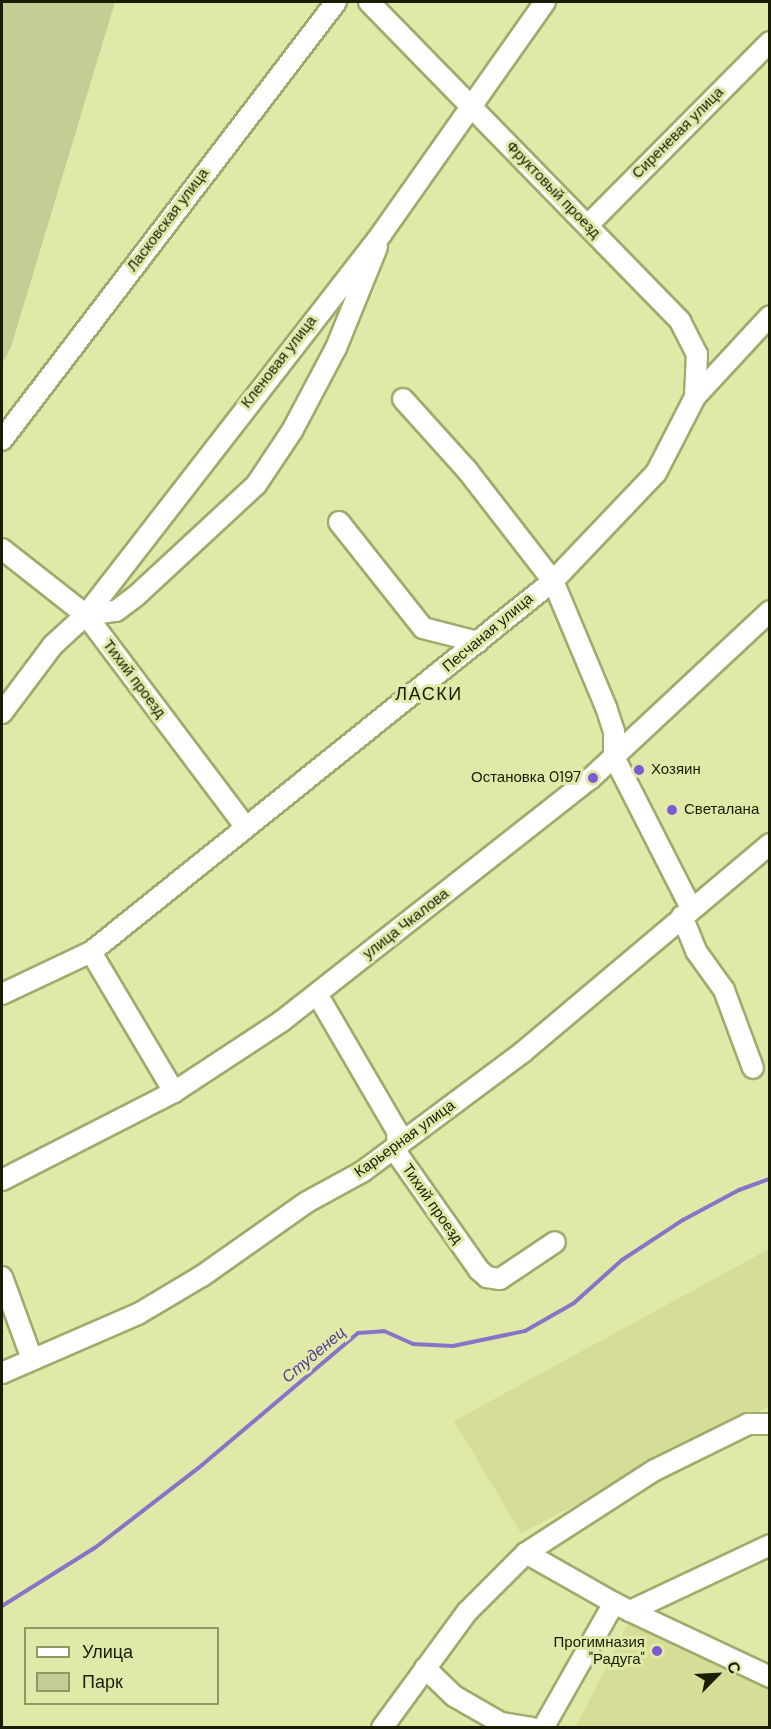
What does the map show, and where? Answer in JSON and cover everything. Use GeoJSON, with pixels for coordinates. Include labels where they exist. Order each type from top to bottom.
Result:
{"type":"FeatureCollection","features":[{"type":"Feature","properties":{"kind":"street","name":"Ласковская улица"},"geometry":{"type":"LineString","coordinates":[[2,440],[336,2]]}},
{"type":"Feature","properties":{"kind":"street","name":"Фруктовый проезд"},"geometry":{"type":"LineString","coordinates":[[369,2],[472,104],[686,328],[697,357],[695,397]]}},
{"type":"Feature","properties":{"kind":"street","name":"Кленовая улица"},"geometry":{"type":"LineString","coordinates":[[2,713],[53,645],[86,615],[382,233],[545,2]]}},
{"type":"Feature","properties":{"kind":"street","name":"Сиреневая улица"},"geometry":{"type":"LineString","coordinates":[[588,225],[770,42]]}},
{"type":"Feature","properties":{"kind":"street"},"geometry":{"type":"LineString","coordinates":[[86,615],[116,611],[136,596],[256,485],[292,431],[336,348],[382,233]]}},
{"type":"Feature","properties":{"kind":"street","name":"Песчаная улица"},"geometry":{"type":"LineString","coordinates":[[2,994],[91,952],[553,581],[656,473],[695,397],[770,316]]}},
{"type":"Feature","properties":{"kind":"street"},"geometry":{"type":"LineString","coordinates":[[403,399],[467,470],[553,581],[606,707],[614,731],[614,757],[687,912],[696,951],[724,990],[753,1068]]}},
{"type":"Feature","properties":{"kind":"street"},"geometry":{"type":"LineString","coordinates":[[339,522],[423,628],[478,642]]}},
{"type":"Feature","properties":{"kind":"street","name":"Тихий проезд"},"geometry":{"type":"LineString","coordinates":[[2,549],[86,615],[246,827]]}},
{"type":"Feature","properties":{"kind":"street","name":"улица Чкалова"},"geometry":{"type":"LineString","coordinates":[[2,1180],[174,1092],[247,1046],[317,994],[614,757],[770,611]]}},
{"type":"Feature","properties":{"kind":"street","name":"Карьерная улица"},"geometry":{"type":"LineString","coordinates":[[2,1373],[138,1314],[202,1276],[306,1202],[362,1172],[523,1052],[770,844]]}},
{"type":"Feature","properties":{"kind":"street"},"geometry":{"type":"LineString","coordinates":[[91,952],[174,1092]]}},
{"type":"Feature","properties":{"kind":"street","name":"Тихий проезд"},"geometry":{"type":"LineString","coordinates":[[317,994],[397,1131],[398,1155],[488,1277],[500,1279],[555,1242]]}},
{"type":"Feature","properties":{"kind":"street"},"geometry":{"type":"LineString","coordinates":[[2,1277],[32,1359]]}},
{"type":"Feature","properties":{"kind":"street"},"geometry":{"type":"LineString","coordinates":[[382,1728],[467,1612],[526,1553],[655,1470],[748,1424],[770,1424]]}},
{"type":"Feature","properties":{"kind":"street"},"geometry":{"type":"LineString","coordinates":[[543,1728],[622,1607],[770,1545]]}},
{"type":"Feature","properties":{"kind":"street"},"geometry":{"type":"LineString","coordinates":[[526,1553],[622,1607],[770,1677]]}},
{"type":"Feature","properties":{"kind":"street"},"geometry":{"type":"LineString","coordinates":[[425,1668],[454,1696],[500,1725],[532,1728]]}},
{"type":"Feature","properties":{"kind":"shaded area"},"geometry":{"type":"Polygon","coordinates":[[[769,1249],[769,1406],[521,1533],[454,1421],[769,1249]]]}},
{"type":"Feature","properties":{"kind":"shaded area","name":"Прогимназия \"Радуга\""},"geometry":{"type":"Polygon","coordinates":[[[631,1618],[769,1684],[769,1727],[575,1728],[631,1618]]]}},
{"type":"Feature","properties":{"kind":"green space"},"geometry":{"type":"Polygon","coordinates":[[[2,2],[115,2],[11,347],[2,364],[2,2]]]}},
{"type":"Feature","properties":{"kind":"waterway","name":"Студенец"},"geometry":{"type":"LineString","coordinates":[[2,1606],[96,1547],[202,1465],[358,1333],[384,1331],[413,1344],[453,1346],[525,1331],[574,1303],[622,1260],[683,1220],[739,1190],[770,1179]]}},
{"type":"Feature","properties":{"kind":"place","name":"Хозяин"},"geometry":{"type":"Point","coordinates":[639,770]}},
{"type":"Feature","properties":{"kind":"place","name":"Остановка 0197"},"geometry":{"type":"Point","coordinates":[593,778]}},
{"type":"Feature","properties":{"kind":"place","name":"Светалана"},"geometry":{"type":"Point","coordinates":[672,810]}},
{"type":"Feature","properties":{"kind":"place","name":"Прогимназия \"Радуга\""},"geometry":{"type":"Point","coordinates":[657,1651]}},
{"type":"Feature","properties":{"kind":"district","name":"ЛАСКИ"},"geometry":{"type":"Point","coordinates":[429,694]}}]}
